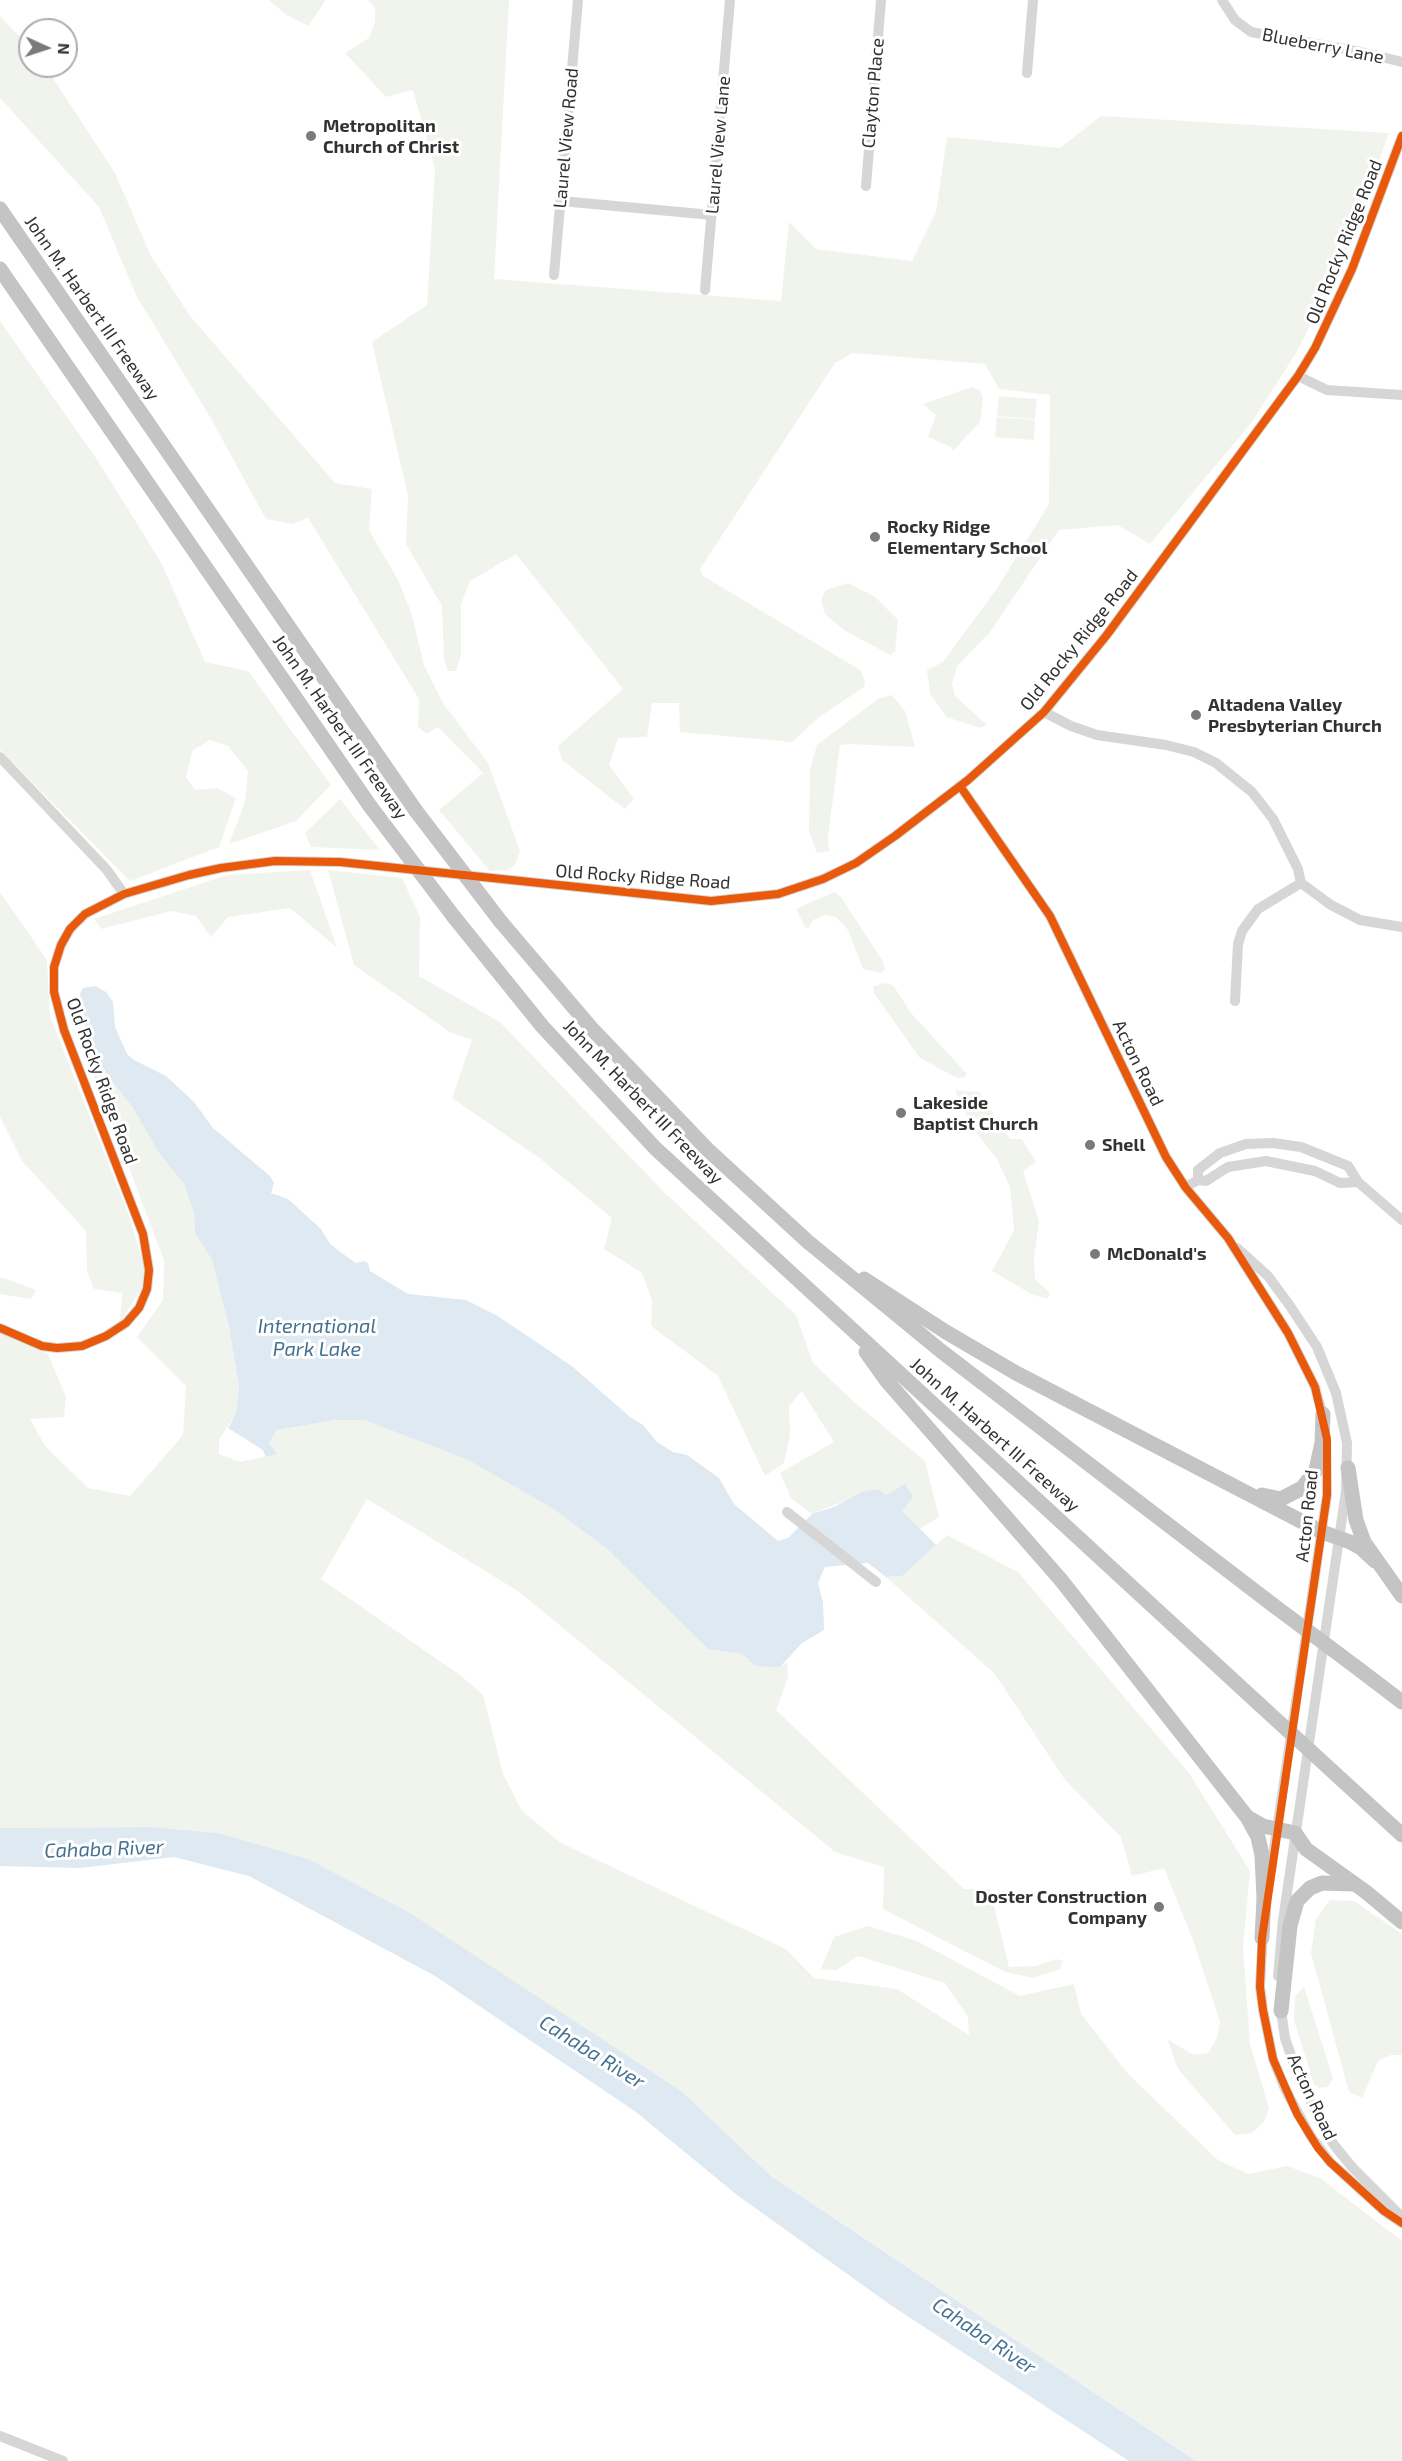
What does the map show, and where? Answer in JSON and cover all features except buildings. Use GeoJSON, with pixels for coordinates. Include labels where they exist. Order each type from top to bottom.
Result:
{"type":"FeatureCollection","features":[{"type":"Feature","properties":{"kind":"highway","name":"John M. Harbert III Freeway"},"geometry":{"type":"LineString","coordinates":[[0,209],[416,811],[501,922],[601,1039],[707,1149],[855,1282],[941,1351],[1402,1702]]}},
{"type":"Feature","properties":{"kind":"highway","name":"John M. Harbert III Freeway"},"geometry":{"type":"LineString","coordinates":[[0,269],[370,806],[454,917],[542,1026],[655,1148],[1402,1835]]}},
{"type":"Feature","properties":{"kind":"highway"},"geometry":{"type":"LineString","coordinates":[[807,1241],[946,1332],[1016,1373],[1322,1532],[1361,1548],[1375,1561]]}},
{"type":"Feature","properties":{"kind":"highway"},"geometry":{"type":"LineString","coordinates":[[849,1328],[886,1380],[1060,1580],[1247,1817],[1258,1837],[1262,1855],[1264,1898],[1262,1938]]}},
{"type":"Feature","properties":{"kind":"highway"},"geometry":{"type":"LineString","coordinates":[[1248,1492],[1281,1499],[1302,1488],[1316,1470],[1322,1443],[1323,1414]]}},
{"type":"Feature","properties":{"kind":"highway"},"geometry":{"type":"LineString","coordinates":[[1348,1468],[1356,1520],[1364,1542],[1375,1561],[1402,1596]]}},
{"type":"Feature","properties":{"kind":"highway"},"geometry":{"type":"LineString","coordinates":[[1247,1817],[1263,1826],[1295,1833],[1306,1849],[1402,1922]]}},
{"type":"Feature","properties":{"kind":"highway"},"geometry":{"type":"LineString","coordinates":[[1281,2011],[1290,1926],[1297,1901],[1310,1888],[1322,1883],[1354,1884]]}},
{"type":"Feature","properties":{"kind":"street","name":"Laurel View Road"},"geometry":{"type":"LineString","coordinates":[[554,275],[578,0]]}},
{"type":"Feature","properties":{"kind":"street","name":"Laurel View Lane"},"geometry":{"type":"LineString","coordinates":[[705,290],[730,0]]}},
{"type":"Feature","properties":{"kind":"street","name":"Clayton Place"},"geometry":{"type":"LineString","coordinates":[[866,186],[881,0]]}},
{"type":"Feature","properties":{"kind":"street"},"geometry":{"type":"LineString","coordinates":[[1027,73],[1033,0]]}},
{"type":"Feature","properties":{"kind":"street","name":"Blueberry Lane"},"geometry":{"type":"LineString","coordinates":[[1222,0],[1235,20],[1251,32],[1361,52],[1402,62]]}},
{"type":"Feature","properties":{"kind":"street","name":"Old Rocky Ridge Road"},"geometry":{"type":"LineString","coordinates":[[0,1328],[42,1346],[57,1348],[82,1346],[106,1336],[126,1323],[139,1308],[147,1289],[149,1270],[143,1234],[63,1030],[54,992],[54,967],[57,955],[70,929],[85,914],[124,894],[221,868],[252,863],[300,861],[381,866],[711,901],[753,898],[797,889],[856,863],[896,836],[960,786],[1044,712],[1106,636],[1298,376],[1335,309],[1402,136]]}},
{"type":"Feature","properties":{"kind":"street"},"geometry":{"type":"LineString","coordinates":[[561,201],[712,215]]}},
{"type":"Feature","properties":{"kind":"street"},"geometry":{"type":"LineString","coordinates":[[1298,376],[1328,390],[1402,395]]}},
{"type":"Feature","properties":{"kind":"street"},"geometry":{"type":"LineString","coordinates":[[1044,712],[1071,726],[1097,735],[1194,752],[1232,774],[1252,792],[1273,819],[1298,869],[1301,883],[1331,905],[1360,920],[1402,927]]}},
{"type":"Feature","properties":{"kind":"street"},"geometry":{"type":"LineString","coordinates":[[0,757],[107,870],[124,894]]}},
{"type":"Feature","properties":{"kind":"street","name":"Acton Road"},"geometry":{"type":"LineString","coordinates":[[960,786],[1050,916],[1166,1157],[1186,1188],[1228,1238],[1268,1276],[1290,1305],[1327,1367],[1342,1414],[1348,1468],[1340,1538],[1295,1833],[1279,1955],[1281,2011],[1285,2038],[1296,2070],[1320,2122],[1334,2145],[1352,2167],[1402,2217]]}},
{"type":"Feature","properties":{"kind":"street"},"geometry":{"type":"LineString","coordinates":[[1235,1001],[1238,944],[1242,931],[1258,909],[1301,883]]}},
{"type":"Feature","properties":{"kind":"street"},"geometry":{"type":"LineString","coordinates":[[1197,1180],[1198,1170],[1220,1153],[1245,1144],[1273,1143],[1301,1147],[1348,1166],[1358,1182],[1402,1220]]}},
{"type":"Feature","properties":{"kind":"street"},"geometry":{"type":"LineString","coordinates":[[1186,1188],[1197,1180],[1206,1181],[1228,1167],[1266,1161],[1315,1171],[1340,1183],[1358,1182]]}},
{"type":"Feature","properties":{"kind":"street","name":"Acton Road"},"geometry":{"type":"LineString","coordinates":[[1228,1238],[1303,1361],[1315,1387],[1323,1414],[1328,1466],[1322,1532],[1262,1938],[1260,1987],[1263,2010],[1273,2059],[1289,2098],[1310,2135],[1330,2162],[1384,2211],[1402,2223]]}},
{"type":"Feature","properties":{"kind":"street"},"geometry":{"type":"LineString","coordinates":[[787,1512],[876,1582]]}},
{"type":"Feature","properties":{"kind":"street"},"geometry":{"type":"LineString","coordinates":[[0,2436],[63,2461]]}},
{"type":"Feature","properties":{"kind":"street"},"geometry":{"type":"LineString","coordinates":[[25,2461],[30,2449]]}},
{"type":"Feature","properties":{"kind":"shaded area"},"geometry":{"type":"Polygon","coordinates":[[[269,0],[326,0],[308,26],[285,14],[269,0]]]}},
{"type":"Feature","properties":{"kind":"shaded area"},"geometry":{"type":"Polygon","coordinates":[[[368,0],[509,0],[494,279],[781,301],[789,222],[816,249],[912,261],[936,212],[947,137],[1060,148],[1101,116],[1389,133],[1339,269],[1296,353],[1252,422],[1150,544],[1118,525],[1059,530],[990,632],[957,666],[952,684],[955,696],[987,725],[980,728],[947,717],[930,694],[927,670],[943,662],[998,587],[1049,504],[1050,395],[999,389],[985,364],[853,353],[835,363],[700,569],[703,576],[860,670],[865,681],[864,687],[818,718],[792,742],[680,732],[679,703],[652,703],[647,737],[618,738],[609,765],[634,799],[625,809],[562,760],[558,746],[623,689],[516,554],[470,581],[461,604],[461,654],[456,671],[448,671],[444,660],[442,606],[406,544],[408,496],[372,342],[427,305],[435,169],[413,90],[386,97],[345,53],[369,38],[375,22],[375,8],[368,0]]]}},
{"type":"Feature","properties":{"kind":"shaded area"},"geometry":{"type":"Polygon","coordinates":[[[0,16],[18,35],[18,78],[53,78],[115,173],[151,256],[190,316],[335,483],[372,489],[369,530],[398,580],[411,612],[424,665],[443,703],[488,763],[520,851],[515,865],[507,870],[490,871],[439,810],[483,773],[438,727],[426,734],[418,726],[419,699],[308,518],[292,524],[266,519],[210,417],[137,297],[99,207],[0,98],[0,16]]]}},
{"type":"Feature","properties":{"kind":"shaded area"},"geometry":{"type":"Polygon","coordinates":[[[0,321],[100,464],[162,564],[205,662],[248,671],[331,785],[296,821],[229,844],[245,802],[248,771],[228,746],[210,740],[192,751],[186,777],[195,790],[217,788],[236,798],[219,847],[130,881],[0,750],[0,321]]]}},
{"type":"Feature","properties":{"kind":"shaded area"},"geometry":{"type":"Polygon","coordinates":[[[972,387],[980,391],[983,398],[981,418],[953,451],[951,447],[928,437],[936,415],[923,404],[972,387]]]}},
{"type":"Feature","properties":{"kind":"shaded area"},"geometry":{"type":"Polygon","coordinates":[[[999,396],[1037,399],[1035,419],[997,416],[999,396]]]}},
{"type":"Feature","properties":{"kind":"shaded area"},"geometry":{"type":"Polygon","coordinates":[[[997,417],[1035,420],[1034,440],[995,437],[997,417]]]}},
{"type":"Feature","properties":{"kind":"shaded area"},"geometry":{"type":"Polygon","coordinates":[[[848,583],[875,597],[898,620],[895,652],[890,655],[844,630],[825,614],[821,600],[826,590],[848,583]]]}},
{"type":"Feature","properties":{"kind":"shaded area"},"geometry":{"type":"Polygon","coordinates":[[[892,695],[905,711],[915,747],[840,745],[828,836],[829,851],[817,853],[809,831],[810,769],[817,745],[878,699],[892,695]]]}},
{"type":"Feature","properties":{"kind":"shaded area"},"geometry":{"type":"Polygon","coordinates":[[[340,799],[380,850],[311,847],[305,833],[340,799]]]}},
{"type":"Feature","properties":{"kind":"shaded area"},"geometry":{"type":"Polygon","coordinates":[[[310,870],[337,948],[290,908],[228,917],[211,937],[196,916],[171,911],[101,929],[94,919],[227,875],[310,870]]]}},
{"type":"Feature","properties":{"kind":"shaded area"},"geometry":{"type":"Polygon","coordinates":[[[328,870],[402,878],[420,917],[419,976],[500,1022],[665,1193],[796,1315],[813,1363],[853,1401],[925,1461],[939,1517],[920,1529],[886,1495],[847,1500],[812,1514],[791,1498],[780,1473],[834,1442],[802,1391],[789,1406],[790,1435],[784,1463],[765,1476],[718,1376],[651,1326],[652,1300],[642,1273],[604,1249],[612,1218],[538,1157],[452,1098],[472,1040],[450,1032],[354,965],[328,870]]]}},
{"type":"Feature","properties":{"kind":"shaded area"},"geometry":{"type":"Polygon","coordinates":[[[0,892],[47,960],[50,1016],[128,1213],[144,1266],[142,1288],[120,1322],[122,1293],[94,1289],[87,1272],[86,1231],[22,1161],[0,1117],[0,892]]]}},
{"type":"Feature","properties":{"kind":"shaded area"},"geometry":{"type":"Polygon","coordinates":[[[834,892],[841,897],[882,960],[885,968],[882,973],[863,969],[848,930],[836,917],[825,915],[813,920],[808,929],[805,927],[796,909],[834,892]]]}},
{"type":"Feature","properties":{"kind":"shaded area"},"geometry":{"type":"Polygon","coordinates":[[[883,983],[893,985],[911,1013],[967,1074],[965,1077],[958,1078],[951,1075],[919,1057],[874,993],[873,987],[883,983]]]}},
{"type":"Feature","properties":{"kind":"shaded area"},"geometry":{"type":"Polygon","coordinates":[[[85,1032],[96,1057],[110,1079],[133,1108],[159,1153],[184,1184],[194,1213],[195,1233],[212,1260],[229,1327],[239,1386],[236,1413],[219,1440],[219,1454],[240,1462],[276,1454],[269,1443],[277,1430],[335,1420],[364,1420],[468,1460],[552,1508],[606,1548],[708,1649],[743,1654],[746,1659],[768,1667],[780,1667],[787,1662],[788,1678],[776,1710],[964,1889],[990,1889],[1009,1967],[1036,1966],[1056,1959],[1063,1961],[1060,1969],[1033,1978],[1005,1972],[883,1909],[884,1867],[835,1852],[518,1591],[367,1499],[321,1579],[460,1675],[483,1695],[503,1774],[522,1811],[561,1843],[786,1949],[814,1978],[897,1989],[969,2035],[968,2017],[945,1983],[858,1956],[836,1970],[821,1969],[834,1937],[868,1926],[917,1941],[1020,1996],[1074,1984],[1081,2014],[1129,2075],[1218,2160],[1248,2174],[1287,2166],[1320,2178],[1402,2241],[1402,2461],[1196,2461],[771,2176],[680,2091],[308,1859],[218,1833],[152,1827],[0,1828],[0,1330],[48,1354],[66,1397],[64,1417],[30,1419],[45,1446],[88,1488],[130,1496],[183,1435],[186,1386],[137,1337],[163,1300],[164,1260],[79,1037],[85,1032]]]}},
{"type":"Feature","properties":{"kind":"shaded area"},"geometry":{"type":"Polygon","coordinates":[[[955,1090],[979,1092],[1010,1139],[1022,1139],[1036,1162],[1023,1171],[1039,1221],[1034,1257],[1035,1279],[1050,1293],[1047,1299],[1031,1294],[992,1271],[1014,1231],[1010,1187],[997,1159],[974,1130],[955,1090]]]}},
{"type":"Feature","properties":{"kind":"shaded area"},"geometry":{"type":"Polygon","coordinates":[[[0,1277],[36,1290],[31,1299],[0,1294],[0,1277]]]}},
{"type":"Feature","properties":{"kind":"shaded area"},"geometry":{"type":"Polygon","coordinates":[[[947,1535],[1018,1572],[1189,1773],[1250,1871],[1243,1947],[1250,2044],[1269,2108],[1264,2122],[1252,2133],[1235,2135],[1178,2069],[1167,2039],[1194,2055],[1208,2053],[1217,2038],[1220,2022],[1193,1940],[1164,1868],[1132,1876],[1121,1837],[1065,1780],[995,1674],[886,1577],[902,1576],[947,1535]]]}},
{"type":"Feature","properties":{"kind":"shaded area"},"geometry":{"type":"Polygon","coordinates":[[[1330,1900],[1354,1901],[1402,1934],[1402,2055],[1391,2055],[1378,2061],[1362,2098],[1349,2092],[1311,1953],[1316,1919],[1330,1900]]]}},
{"type":"Feature","properties":{"kind":"shaded area"},"geometry":{"type":"Polygon","coordinates":[[[1304,1987],[1333,2078],[1328,2087],[1319,2088],[1314,2084],[1294,2020],[1295,1996],[1304,1987]]]}},
{"type":"Feature","properties":{"kind":"water","name":"International Park Lake"},"geometry":{"type":"Polygon","coordinates":[[[95,986],[106,992],[113,1002],[115,1027],[127,1054],[166,1076],[194,1102],[213,1128],[270,1176],[274,1183],[271,1193],[288,1199],[321,1229],[330,1244],[356,1263],[364,1261],[368,1263],[370,1271],[408,1294],[466,1300],[496,1315],[573,1367],[630,1417],[643,1425],[657,1442],[673,1452],[687,1455],[719,1478],[734,1504],[778,1541],[788,1538],[812,1514],[834,1507],[862,1492],[878,1489],[886,1495],[905,1484],[913,1497],[902,1511],[936,1545],[902,1576],[886,1577],[868,1563],[825,1567],[818,1583],[823,1602],[824,1630],[802,1643],[780,1667],[768,1667],[754,1665],[742,1654],[708,1649],[606,1548],[552,1508],[468,1460],[364,1420],[335,1420],[277,1430],[269,1443],[277,1454],[266,1457],[263,1450],[228,1428],[236,1413],[239,1386],[229,1327],[212,1260],[195,1233],[194,1213],[184,1184],[159,1153],[133,1108],[110,1079],[96,1057],[85,1032],[80,994],[83,988],[95,986]]]}},
{"type":"Feature","properties":{"kind":"water","name":"Cahaba River"},"geometry":{"type":"Polygon","coordinates":[[[152,1827],[218,1833],[308,1859],[410,1913],[681,2091],[771,2176],[1196,2461],[1129,2461],[892,2306],[737,2195],[636,2112],[435,1976],[249,1876],[174,1857],[80,1868],[0,1866],[0,1828],[152,1827]]]}},
{"type":"Feature","properties":{"kind":"cycle path"},"geometry":{"type":"LineString","coordinates":[[0,1328],[42,1346],[57,1348],[82,1346],[106,1336],[126,1323],[139,1308],[147,1289],[149,1270],[143,1234],[64,1030],[54,992],[54,967],[61,945],[70,929],[85,914],[124,894],[189,875],[275,861],[340,862],[711,901],[778,894],[823,879],[856,863],[968,780],[1044,712],[1106,636],[1298,376],[1315,348],[1352,269],[1402,136]]}},
{"type":"Feature","properties":{"kind":"cycle path"},"geometry":{"type":"LineString","coordinates":[[960,786],[1050,916],[1166,1157],[1186,1188],[1228,1238],[1288,1333],[1315,1387],[1327,1439],[1327,1495],[1262,1938],[1260,1987],[1273,2059],[1297,2114],[1318,2148],[1330,2162],[1384,2211],[1402,2223]]}},
{"type":"Feature","properties":{"kind":"place","name":"Metropolitan Church of Christ"},"geometry":{"type":"Point","coordinates":[311,136]}},
{"type":"Feature","properties":{"kind":"place","name":"Rocky Ridge Elementary School"},"geometry":{"type":"Point","coordinates":[875,537]}},
{"type":"Feature","properties":{"kind":"place","name":"Altadena Valley Presbyterian Church"},"geometry":{"type":"Point","coordinates":[1196,715]}},
{"type":"Feature","properties":{"kind":"place","name":"Lakeside Baptist Church"},"geometry":{"type":"Point","coordinates":[901,1113]}},
{"type":"Feature","properties":{"kind":"place","name":"Shell"},"geometry":{"type":"Point","coordinates":[1090,1145]}},
{"type":"Feature","properties":{"kind":"place","name":"McDonald's"},"geometry":{"type":"Point","coordinates":[1095,1254]}},
{"type":"Feature","properties":{"kind":"place","name":"Doster Construction Company"},"geometry":{"type":"Point","coordinates":[1159,1907]}}]}
